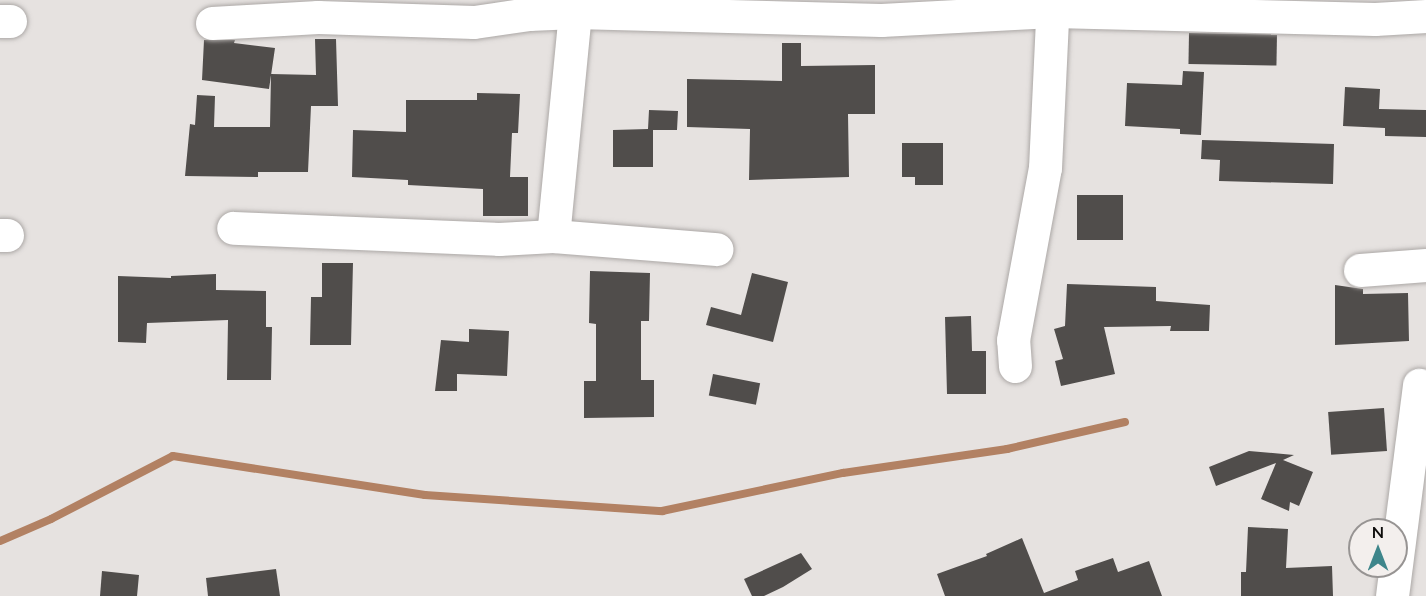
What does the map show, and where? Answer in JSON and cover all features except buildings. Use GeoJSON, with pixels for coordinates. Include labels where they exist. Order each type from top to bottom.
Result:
{"type":"FeatureCollection","features":[{"type":"Feature","properties":{"kind":"street"},"geometry":{"type":"LineString","coordinates":[[1014,366],[1013,340],[1045,168],[1052,5]]}},
{"type":"Feature","properties":{"kind":"street"},"geometry":{"type":"LineString","coordinates":[[212,23],[318,17],[474,22],[574,6],[874,10],[1052,5],[1376,19],[1426,16]]}},
{"type":"Feature","properties":{"kind":"street"},"geometry":{"type":"LineString","coordinates":[[553,236],[574,6]]}},
{"type":"Feature","properties":{"kind":"street"},"geometry":{"type":"LineString","coordinates":[[233,228],[499,238],[553,236],[716,249]]}},
{"type":"Feature","properties":{"kind":"street"},"geometry":{"type":"LineString","coordinates":[[1360,270],[1426,265]]}},
{"type":"Feature","properties":{"kind":"street"},"geometry":{"type":"LineString","coordinates":[[1392,596],[1419,385]]}},
{"type":"Feature","properties":{"kind":"waterway"},"geometry":{"type":"LineString","coordinates":[[0,541],[51,519],[173,456],[425,495],[662,511],[843,473],[1007,449],[1125,422]]}}]}
